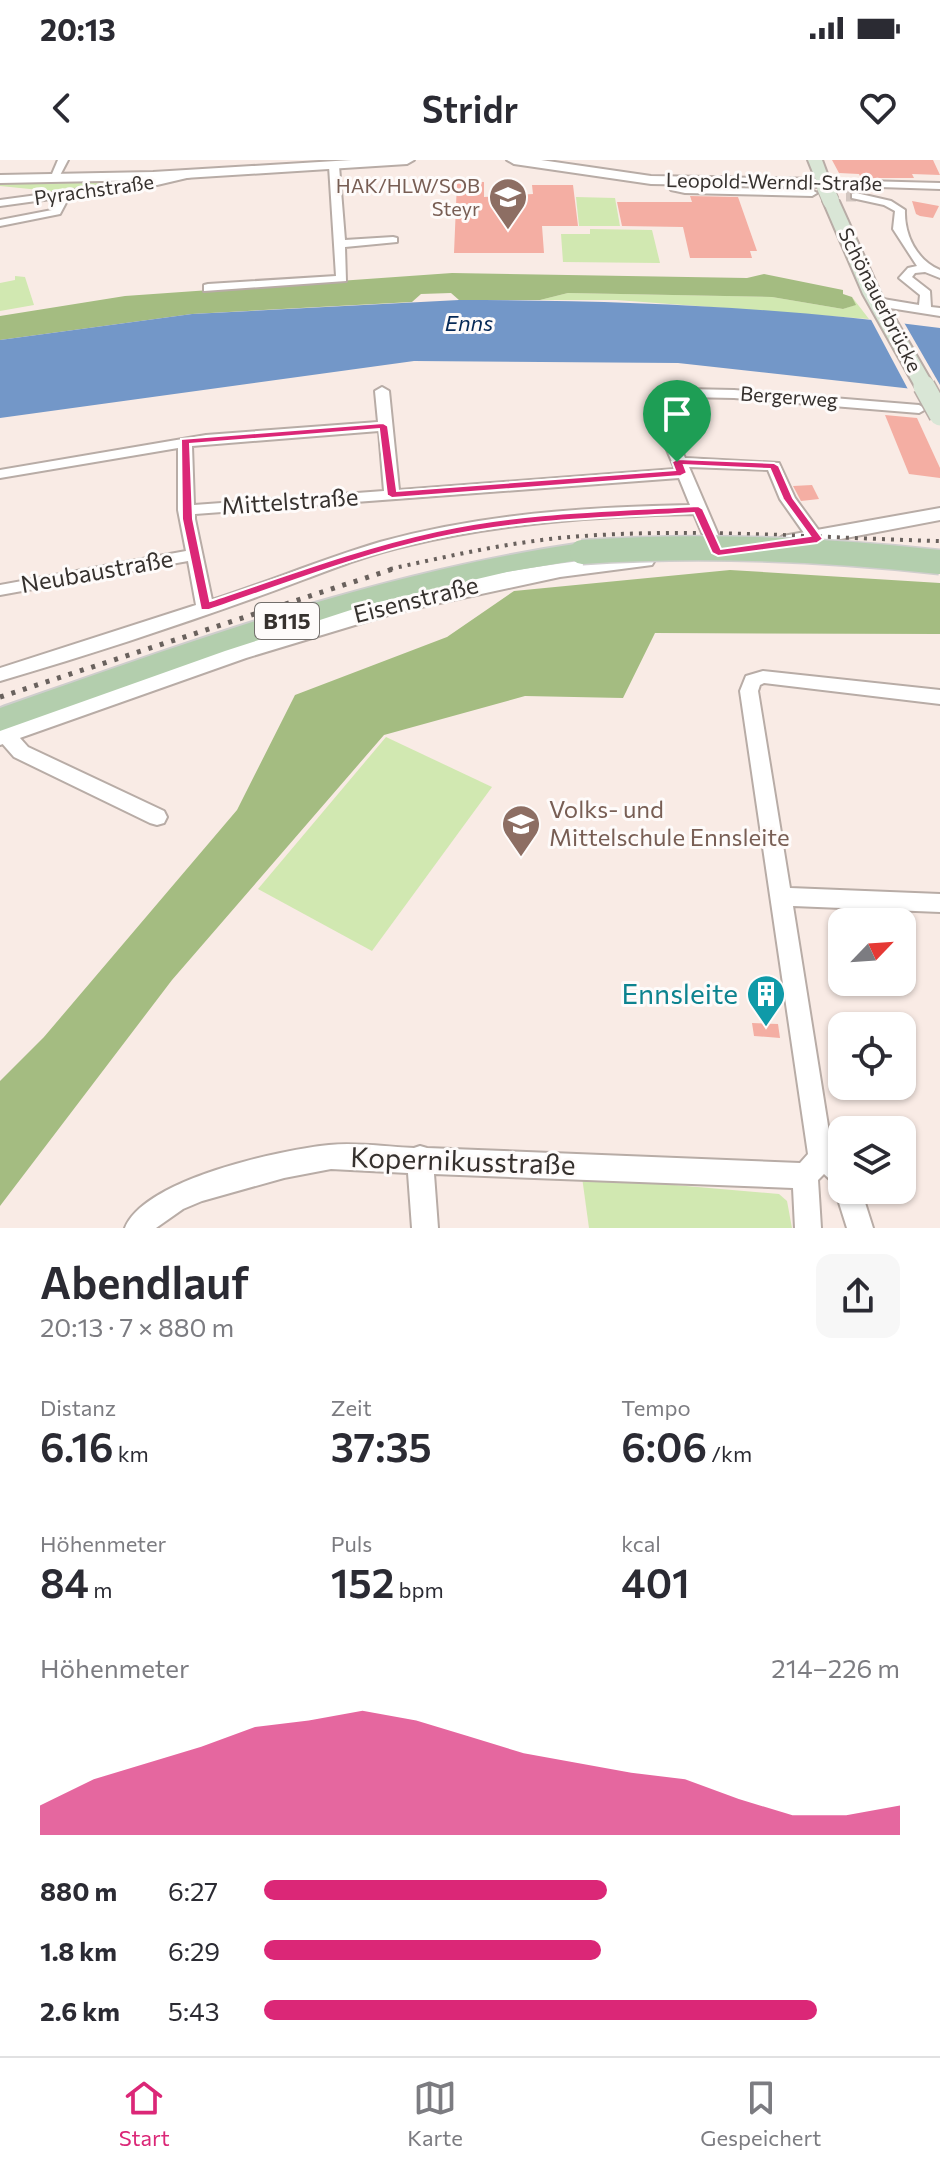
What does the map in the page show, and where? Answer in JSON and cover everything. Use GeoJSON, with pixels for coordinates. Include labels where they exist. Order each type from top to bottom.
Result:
{"type":"FeatureCollection","features":[{"type":"Feature","properties":{"kind":"main road","name":"Schönauerbrücke"},"geometry":{"type":"LineString","coordinates":[[815,160],[833,193],[877,302],[940,415]]}},
{"type":"Feature","properties":{"kind":"main road","name":"Eisenstraße"},"geometry":{"type":"LineString","coordinates":[[2,730],[379,591],[468,569],[582,552],[656,547],[736,547],[940,562]]}},
{"type":"Feature","properties":{"kind":"street"},"geometry":{"type":"LineString","coordinates":[[53,179],[63,160]]}},
{"type":"Feature","properties":{"kind":"street"},"geometry":{"type":"LineString","coordinates":[[0,179],[187,175],[407,160]]}},
{"type":"Feature","properties":{"kind":"street","name":"Leopold-Werndl-Straße"},"geometry":{"type":"LineString","coordinates":[[514,160],[670,181],[833,193],[940,186]]}},
{"type":"Feature","properties":{"kind":"street"},"geometry":{"type":"LineString","coordinates":[[208,288],[342,279],[334,166]]}},
{"type":"Feature","properties":{"kind":"street","name":"Pyrachstraße"},"geometry":{"type":"LineString","coordinates":[[0,203],[187,175]]}},
{"type":"Feature","properties":{"kind":"street"},"geometry":{"type":"LineString","coordinates":[[833,193],[887,203],[900,210],[899,229],[913,248],[915,260],[924,269]]}},
{"type":"Feature","properties":{"kind":"street"},"geometry":{"type":"LineString","coordinates":[[0,223],[56,212],[65,195]]}},
{"type":"Feature","properties":{"kind":"street"},"geometry":{"type":"LineString","coordinates":[[339,244],[393,240]]}},
{"type":"Feature","properties":{"kind":"street"},"geometry":{"type":"LineString","coordinates":[[925,309],[926,294],[905,278],[912,270],[924,269],[940,274]]}},
{"type":"Feature","properties":{"kind":"street"},"geometry":{"type":"LineString","coordinates":[[877,302],[940,312]]}},
{"type":"Feature","properties":{"kind":"street"},"geometry":{"type":"LineString","coordinates":[[382,391],[392,495]]}},
{"type":"Feature","properties":{"kind":"street","name":"Bergerweg"},"geometry":{"type":"LineString","coordinates":[[679,467],[661,419],[661,400],[677,393],[719,393],[919,409]]}},
{"type":"Feature","properties":{"kind":"street"},"geometry":{"type":"LineString","coordinates":[[0,474],[185,442],[383,426]]}},
{"type":"Feature","properties":{"kind":"street"},"geometry":{"type":"LineString","coordinates":[[185,442],[186,510],[205,607]]}},
{"type":"Feature","properties":{"kind":"street","name":"Mittelstraße"},"geometry":{"type":"LineString","coordinates":[[186,510],[392,495],[679,467],[774,466],[788,499],[817,539]]}},
{"type":"Feature","properties":{"kind":"street"},"geometry":{"type":"LineString","coordinates":[[679,467],[718,553]]}},
{"type":"Feature","properties":{"kind":"street"},"geometry":{"type":"LineString","coordinates":[[0,675],[341,559],[440,533],[561,516],[698,509]]}},
{"type":"Feature","properties":{"kind":"street","name":"Eisenstraße"},"geometry":{"type":"LineString","coordinates":[[2,730],[385,605],[547,571],[817,539],[854,529],[940,514]]}},
{"type":"Feature","properties":{"kind":"street","name":"Neubaustraße"},"geometry":{"type":"LineString","coordinates":[[0,590],[194,555]]}},
{"type":"Feature","properties":{"kind":"street"},"geometry":{"type":"LineString","coordinates":[[808,1228],[813,1167],[780,897],[749,691],[752,681],[763,677],[940,697]]}},
{"type":"Feature","properties":{"kind":"street"},"geometry":{"type":"LineString","coordinates":[[2,730],[21,752],[157,817]]}},
{"type":"Feature","properties":{"kind":"street"},"geometry":{"type":"LineString","coordinates":[[780,897],[940,903]]}},
{"type":"Feature","properties":{"kind":"street","name":"Kopernikusstraße"},"geometry":{"type":"LineString","coordinates":[[138,1228],[150,1212],[166,1202],[291,1163],[345,1156],[813,1167]]}},
{"type":"Feature","properties":{"kind":"street"},"geometry":{"type":"LineString","coordinates":[[420,1158],[425,1228]]}},
{"type":"Feature","properties":{"kind":"street"},"geometry":{"type":"LineString","coordinates":[[813,1167],[828,1166]]}},
{"type":"Feature","properties":{"kind":"street"},"geometry":{"type":"LineString","coordinates":[[852,1204],[860,1228]]}},
{"type":"Feature","properties":{"kind":"green space"},"geometry":{"type":"Polygon","coordinates":[[[150,181],[60,192],[0,186],[0,184],[150,181]]]}},
{"type":"Feature","properties":{"kind":"green space"},"geometry":{"type":"Polygon","coordinates":[[[576,197],[615,198],[620,226],[579,226],[576,197]]]}},
{"type":"Feature","properties":{"kind":"green space"},"geometry":{"type":"Polygon","coordinates":[[[590,229],[652,230],[660,263],[563,262],[561,234],[590,234],[590,229]]]}},
{"type":"Feature","properties":{"kind":"green space"},"geometry":{"type":"Polygon","coordinates":[[[452,273],[747,278],[764,274],[843,290],[843,294],[852,297],[856,305],[843,309],[772,297],[568,293],[540,300],[459,300],[451,293],[421,294],[412,302],[192,314],[0,340],[0,316],[125,296],[452,273]]]}},
{"type":"Feature","properties":{"kind":"green space"},"geometry":{"type":"Polygon","coordinates":[[[15,276],[25,277],[34,305],[0,311],[0,283],[15,280],[15,276]]]}},
{"type":"Feature","properties":{"kind":"green space"},"geometry":{"type":"Polygon","coordinates":[[[568,293],[772,297],[843,309],[855,305],[852,297],[869,319],[616,300],[540,300],[568,293]]]}},
{"type":"Feature","properties":{"kind":"green space"},"geometry":{"type":"Polygon","coordinates":[[[730,570],[940,583],[940,634],[655,633],[623,698],[525,696],[384,735],[172,980],[0,1206],[0,1081],[44,1037],[237,810],[295,695],[447,637],[514,591],[730,570]]]}},
{"type":"Feature","properties":{"kind":"green space"},"geometry":{"type":"Polygon","coordinates":[[[386,737],[492,787],[372,951],[258,889],[386,737]]]}},
{"type":"Feature","properties":{"kind":"green space"},"geometry":{"type":"Polygon","coordinates":[[[582,1177],[779,1194],[787,1201],[792,1228],[589,1228],[582,1177]]]}},
{"type":"Feature","properties":{"kind":"water","name":"Enns"},"geometry":{"type":"Polygon","coordinates":[[[459,300],[700,306],[940,328],[940,392],[678,363],[414,361],[0,418],[0,340],[192,314],[459,300]]]}},
{"type":"Feature","properties":{"kind":"pier"},"geometry":{"type":"Polygon","coordinates":[[[868,314],[902,319],[940,385],[940,396],[910,393],[868,314]]]}},
{"type":"Feature","properties":{"kind":"building"},"geometry":{"type":"Polygon","coordinates":[[[832,160],[933,160],[940,175],[861,178],[859,174],[839,173],[832,160]]]}},
{"type":"Feature","properties":{"kind":"building"},"geometry":{"type":"Polygon","coordinates":[[[457,182],[484,182],[484,197],[533,194],[532,185],[573,185],[578,226],[542,226],[544,253],[454,253],[457,182]]]}},
{"type":"Feature","properties":{"kind":"building"},"geometry":{"type":"Polygon","coordinates":[[[690,196],[738,197],[757,251],[750,251],[752,258],[690,258],[683,227],[622,226],[617,202],[692,202],[690,196]]]}},
{"type":"Feature","properties":{"kind":"building"},"geometry":{"type":"Polygon","coordinates":[[[912,201],[939,206],[933,218],[920,216],[916,214],[912,201]]]}},
{"type":"Feature","properties":{"kind":"building"},"geometry":{"type":"Polygon","coordinates":[[[885,415],[917,418],[940,468],[940,478],[909,474],[885,415]]]}},
{"type":"Feature","properties":{"kind":"building"},"geometry":{"type":"Polygon","coordinates":[[[812,485],[819,499],[801,501],[793,486],[812,485]]]}},
{"type":"Feature","properties":{"kind":"building","name":"Ennsleite"},"geometry":{"type":"Polygon","coordinates":[[[752,1023],[778,1024],[780,1038],[754,1036],[752,1023]]]}},
{"type":"Feature","properties":{"kind":"tunnel"},"geometry":{"type":"LineString","coordinates":[[846,196],[856,196]]}},
{"type":"Feature","properties":{"kind":"railway"},"geometry":{"type":"LineString","coordinates":[[398,567],[525,542],[616,534],[708,533],[940,541]]}},
{"type":"Feature","properties":{"kind":"railway"},"geometry":{"type":"LineString","coordinates":[[0,697],[398,567]]}},
{"type":"Feature","properties":{"kind":"railway"},"geometry":{"type":"LineString","coordinates":[[390,569],[398,567]]}},
{"type":"Feature","properties":{"kind":"place","name":"HAK/HLW/SOB Steyr"},"geometry":{"type":"Point","coordinates":[508,231]}},
{"type":"Feature","properties":{"kind":"place","name":"Volks- und Mittelschule Ennsleite"},"geometry":{"type":"Point","coordinates":[521,858]}},
{"type":"Feature","properties":{"kind":"place","name":"Ennsleite"},"geometry":{"type":"Point","coordinates":[766,1028]}},
{"type":"Feature","properties":{"kind":"route"},"geometry":{"type":"LineString","coordinates":[[383,426],[392,495],[681,473],[677,462],[774,466],[788,499],[817,539],[718,553],[698,509],[522,520],[440,533],[374,549],[205,607],[187,519],[185,442],[383,426]]}}]}
